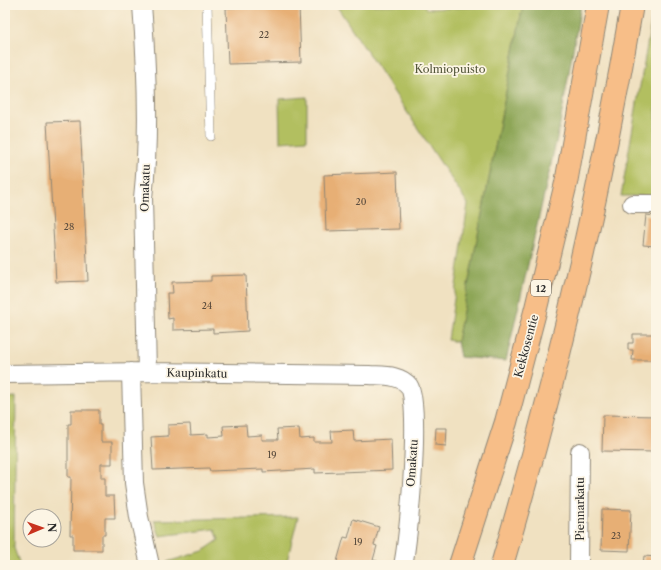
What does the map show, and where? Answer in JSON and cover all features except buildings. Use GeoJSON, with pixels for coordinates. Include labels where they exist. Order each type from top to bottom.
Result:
{"type":"FeatureCollection","features":[{"type":"Feature","properties":{"kind":"highway","name":"Kekkosentie"},"geometry":{"type":"LineString","coordinates":[[460,565],[506,422],[536,308],[566,183],[598,5]]}},
{"type":"Feature","properties":{"kind":"highway"},"geometry":{"type":"LineString","coordinates":[[502,565],[562,347],[585,248],[620,77],[632,5]]}},
{"type":"Feature","properties":{"kind":"street","name":"Omakatu"},"geometry":{"type":"LineString","coordinates":[[142,5],[147,144],[143,198],[139,372],[134,483],[139,517],[150,565]]}},
{"type":"Feature","properties":{"kind":"street"},"geometry":{"type":"LineString","coordinates":[[632,204],[656,204]]}},
{"type":"Feature","properties":{"kind":"street","name":"Kaupinkatu"},"geometry":{"type":"LineString","coordinates":[[5,374],[139,372],[388,376]]}},
{"type":"Feature","properties":{"kind":"street","name":"Omakatu"},"geometry":{"type":"LineString","coordinates":[[388,376],[400,378],[409,386],[412,394],[415,414],[414,449],[403,565]]}},
{"type":"Feature","properties":{"kind":"street","name":"Piennarkatu"},"geometry":{"type":"LineString","coordinates":[[579,565],[580,452]]}},
{"type":"Feature","properties":{"kind":"lane"},"geometry":{"type":"LineString","coordinates":[[207,5],[211,136]]}},
{"type":"Feature","properties":{"kind":"green space","name":"Kolmiopuisto"},"geometry":{"type":"Polygon","coordinates":[[[336,5],[425,5],[426,9],[523,5],[457,342],[448,340],[468,204],[336,5]]]}},
{"type":"Feature","properties":{"kind":"green space"},"geometry":{"type":"Polygon","coordinates":[[[523,5],[581,5],[559,129],[506,361],[460,357],[457,342],[523,5]]]}},
{"type":"Feature","properties":{"kind":"green space"},"geometry":{"type":"Polygon","coordinates":[[[654,5],[656,5],[656,196],[621,196],[654,5]]]}},
{"type":"Feature","properties":{"kind":"green space"},"geometry":{"type":"Polygon","coordinates":[[[307,97],[307,140],[280,142],[279,99],[307,97]]]}},
{"type":"Feature","properties":{"kind":"green space"},"geometry":{"type":"Polygon","coordinates":[[[16,397],[14,548],[20,565],[5,565],[5,398],[16,397]]]}},
{"type":"Feature","properties":{"kind":"green space"},"geometry":{"type":"Polygon","coordinates":[[[298,517],[286,565],[168,565],[167,562],[203,551],[219,540],[215,529],[160,536],[154,520],[298,517]]]}}]}
